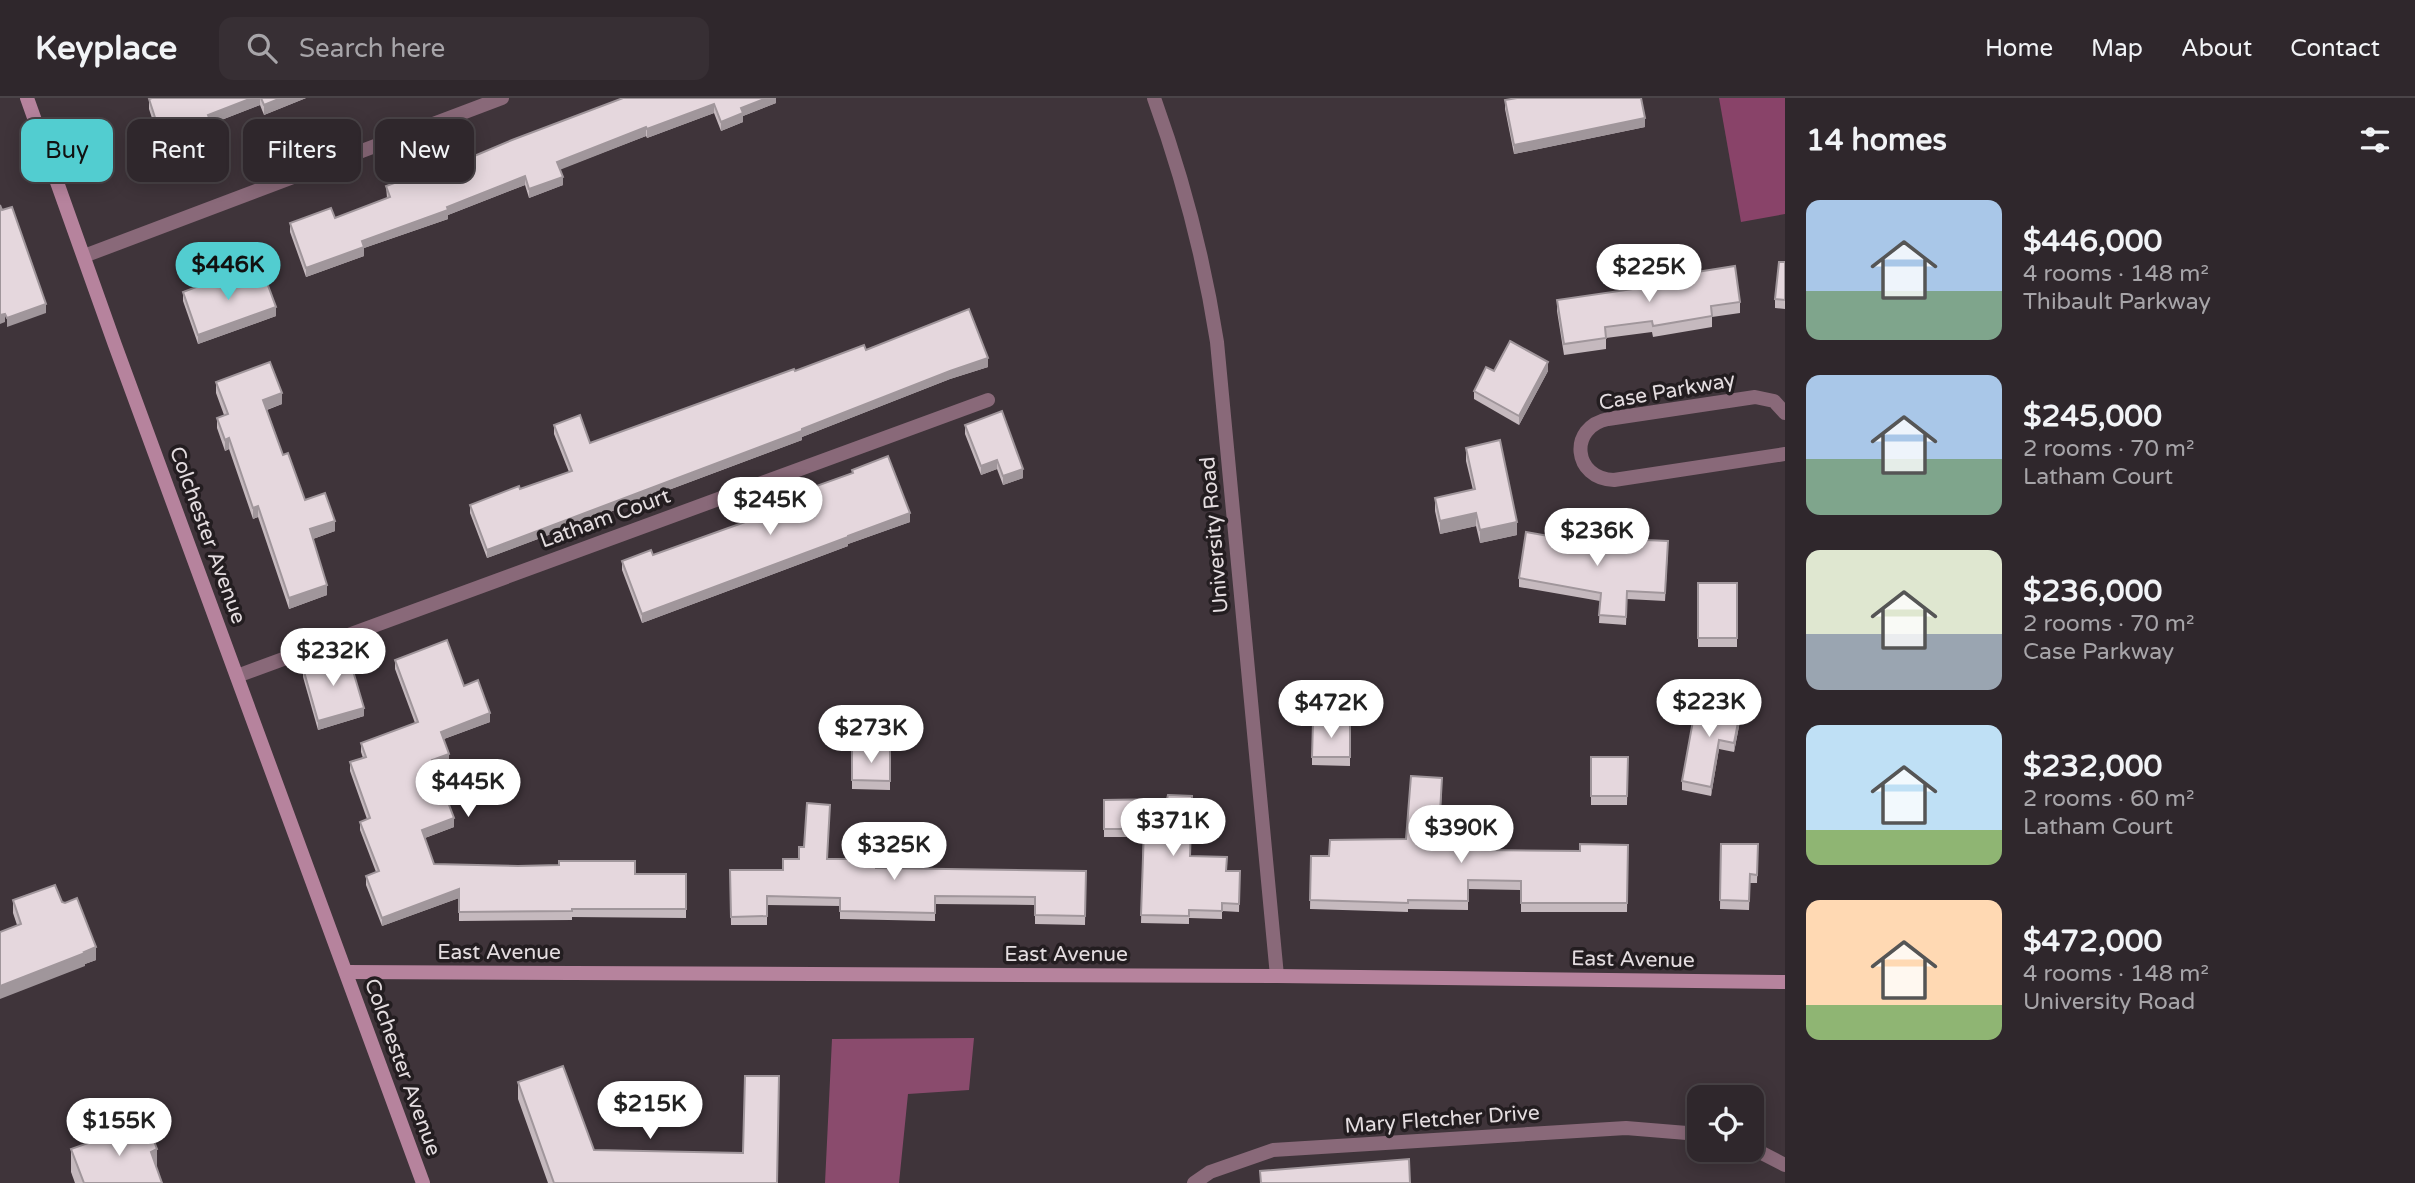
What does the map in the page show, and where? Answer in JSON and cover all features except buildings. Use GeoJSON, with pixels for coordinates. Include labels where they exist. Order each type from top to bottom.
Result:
{"type":"FeatureCollection","features":[{"type":"Feature","properties":{"kind":"main road","name":"Colchester Avenue"},"geometry":{"type":"LineString","coordinates":[[27,98],[423,1183]]}},
{"type":"Feature","properties":{"kind":"main road","name":"East Avenue"},"geometry":{"type":"LineString","coordinates":[[346,972],[1277,976],[1785,982]]}},
{"type":"Feature","properties":{"kind":"street"},"geometry":{"type":"LineString","coordinates":[[84,256],[502,98]]}},
{"type":"Feature","properties":{"kind":"street","name":"University Road"},"geometry":{"type":"LineString","coordinates":[[1154,98],[1175,158],[1198,239],[1217,342],[1277,976]]}},
{"type":"Feature","properties":{"kind":"street","name":"Case Parkway"},"geometry":{"type":"LineString","coordinates":[[1785,414],[1774,401],[1755,397],[1608,419],[1587,430],[1580,452],[1591,473],[1602,479],[1614,480],[1785,454]]}},
{"type":"Feature","properties":{"kind":"street","name":"Latham Court"},"geometry":{"type":"LineString","coordinates":[[237,676],[988,400]]}},
{"type":"Feature","properties":{"kind":"street","name":"Mary Fletcher Drive"},"geometry":{"type":"LineString","coordinates":[[1194,1183],[1210,1172],[1273,1150],[1626,1128],[1687,1133]]}},
{"type":"Feature","properties":{"kind":"street"},"geometry":{"type":"LineString","coordinates":[[1764,1154],[1785,1165]]}},
{"type":"Feature","properties":{"kind":"shaded area"},"geometry":{"type":"Polygon","coordinates":[[[1719,98],[1785,98],[1785,214],[1741,222],[1719,98]]]}},
{"type":"Feature","properties":{"kind":"shaded area"},"geometry":{"type":"Polygon","coordinates":[[[974,1038],[969,1090],[908,1094],[899,1183],[825,1183],[832,1039],[974,1038]]]}}]}
